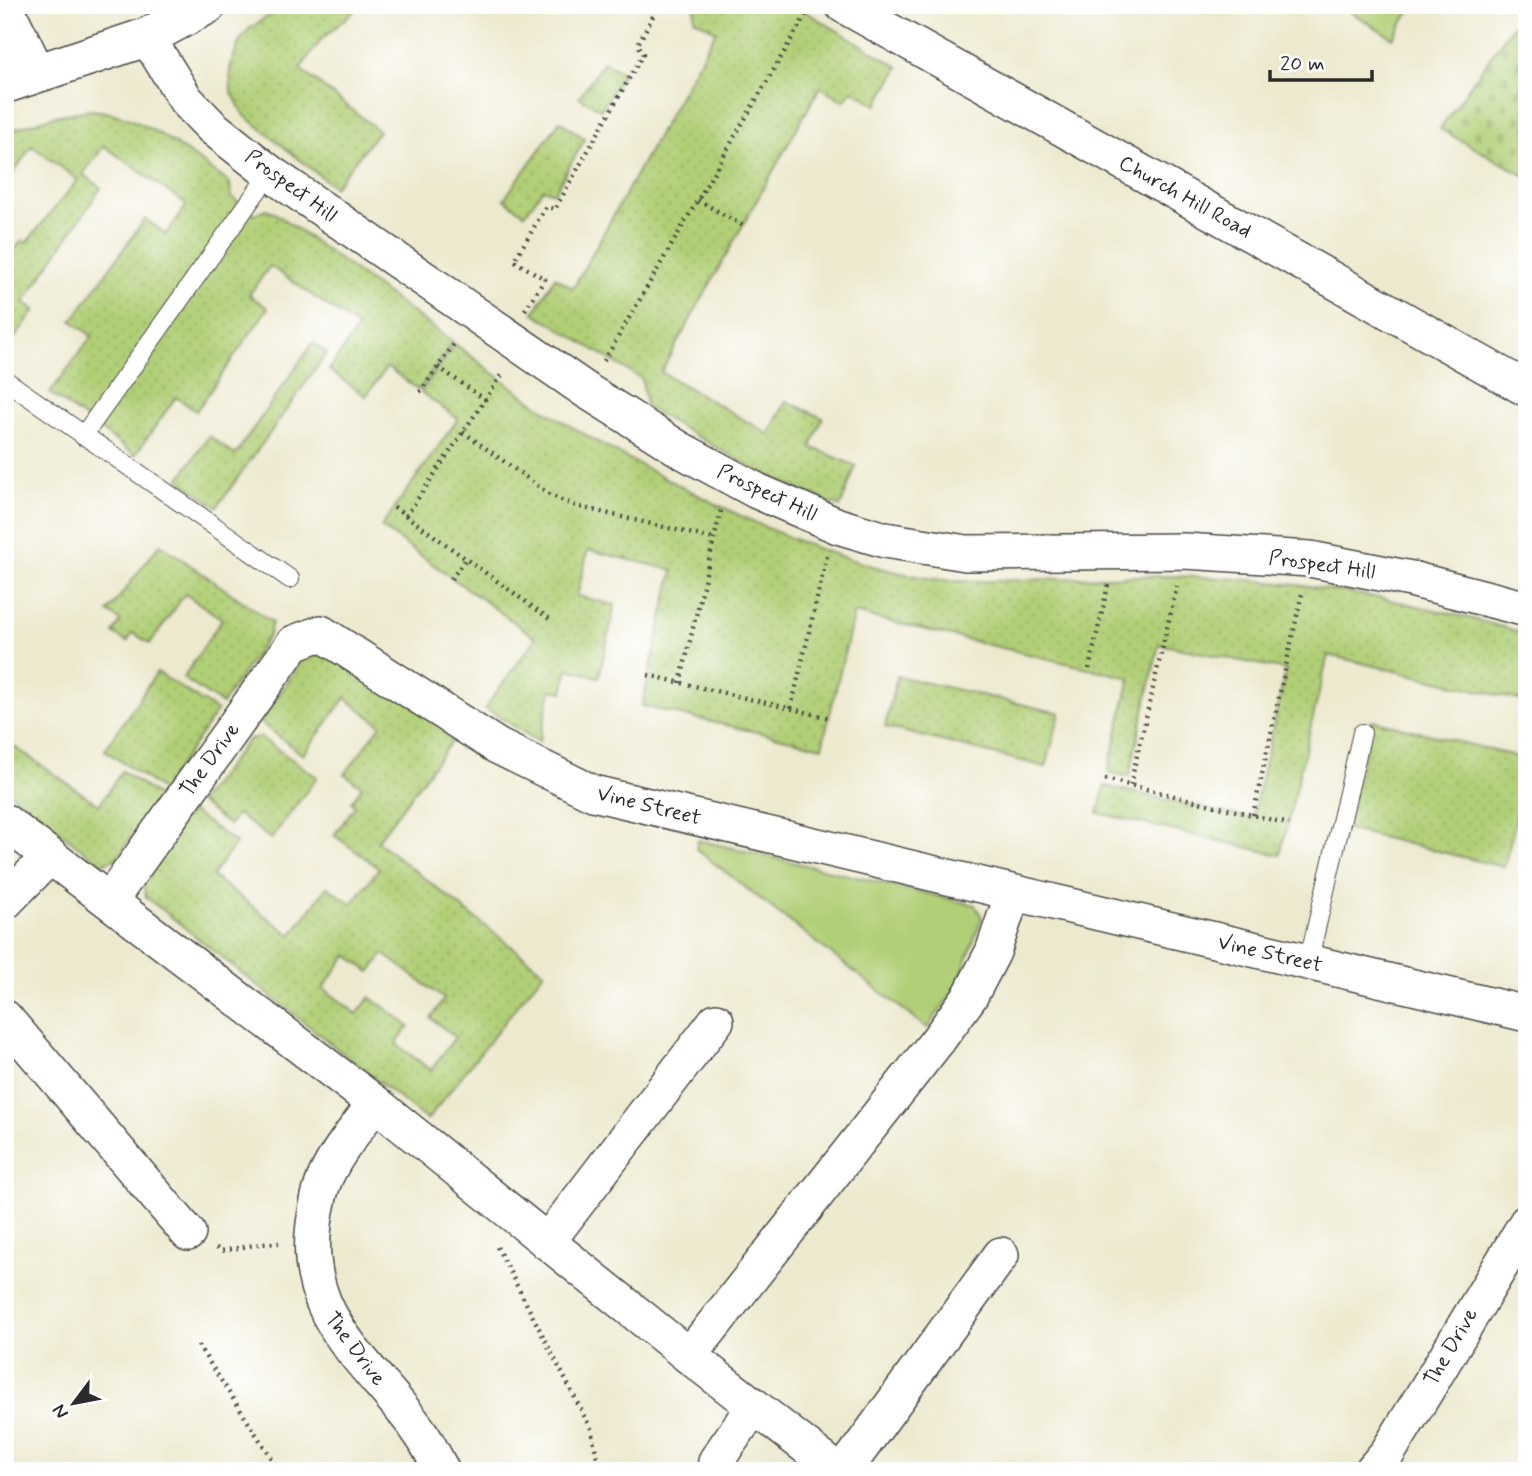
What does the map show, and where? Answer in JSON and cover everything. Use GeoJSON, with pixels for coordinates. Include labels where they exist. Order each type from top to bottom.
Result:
{"type":"FeatureCollection","features":[{"type":"Feature","properties":{"kind":"street"},"geometry":{"type":"LineString","coordinates":[[5,6],[22,79],[148,37],[207,5]]}},
{"type":"Feature","properties":{"kind":"street","name":"Church Hill Road"},"geometry":{"type":"LineString","coordinates":[[843,5],[881,14],[1527,389]]}},
{"type":"Feature","properties":{"kind":"street","name":"Prospect Hill"},"geometry":{"type":"LineString","coordinates":[[148,37],[186,100],[212,127],[270,173],[587,391],[681,450],[757,491],[838,526],[885,540],[966,554],[1185,551],[1310,559],[1411,579],[1527,609]]}},
{"type":"Feature","properties":{"kind":"street","name":"Vine Street"},"geometry":{"type":"LineString","coordinates":[[321,633],[497,746],[593,793],[1527,1014]]}},
{"type":"Feature","properties":{"kind":"street","name":"The Drive"},"geometry":{"type":"LineString","coordinates":[[110,901],[294,643],[321,633]]}},
{"type":"Feature","properties":{"kind":"street"},"geometry":{"type":"LineString","coordinates":[[5,822],[375,1103],[689,1356],[838,1471]]}},
{"type":"Feature","properties":{"kind":"street"},"geometry":{"type":"LineString","coordinates":[[5,902],[50,856]]}},
{"type":"Feature","properties":{"kind":"street"},"geometry":{"type":"LineString","coordinates":[[689,1356],[970,996],[993,952],[1013,893]]}},
{"type":"Feature","properties":{"kind":"street"},"geometry":{"type":"LineString","coordinates":[[5,1018],[188,1233]]}},
{"type":"Feature","properties":{"kind":"street"},"geometry":{"type":"LineString","coordinates":[[547,1242],[716,1021]]}},
{"type":"Feature","properties":{"kind":"street","name":"The Drive"},"geometry":{"type":"LineString","coordinates":[[375,1103],[325,1178],[316,1209],[311,1243],[314,1278],[322,1304],[340,1333],[421,1434],[442,1471]]}},
{"type":"Feature","properties":{"kind":"street","name":"The Drive"},"geometry":{"type":"LineString","coordinates":[[1372,1471],[1388,1452],[1527,1222]]}},
{"type":"Feature","properties":{"kind":"street"},"geometry":{"type":"LineString","coordinates":[[844,1471],[1001,1255]]}},
{"type":"Feature","properties":{"kind":"street"},"geometry":{"type":"LineString","coordinates":[[715,1471],[716,1461],[754,1406]]}},
{"type":"Feature","properties":{"kind":"lane"},"geometry":{"type":"LineString","coordinates":[[83,436],[270,173]]}},
{"type":"Feature","properties":{"kind":"lane"},"geometry":{"type":"LineString","coordinates":[[5,380],[290,579]]}},
{"type":"Feature","properties":{"kind":"lane"},"geometry":{"type":"LineString","coordinates":[[1308,963],[1362,733]]}},
{"type":"Feature","properties":{"kind":"path"},"geometry":{"type":"LineString","coordinates":[[406,516],[486,400],[515,342],[545,279],[514,261],[546,207],[555,209],[643,54],[638,44],[659,5]]}},
{"type":"Feature","properties":{"kind":"path"},"geometry":{"type":"LineString","coordinates":[[587,391],[811,5]]}},
{"type":"Feature","properties":{"kind":"path"},"geometry":{"type":"LineString","coordinates":[[698,200],[745,227]]}},
{"type":"Feature","properties":{"kind":"path"},"geometry":{"type":"LineString","coordinates":[[421,392],[475,314]]}},
{"type":"Feature","properties":{"kind":"path"},"geometry":{"type":"LineString","coordinates":[[438,367],[486,400]]}},
{"type":"Feature","properties":{"kind":"path"},"geometry":{"type":"LineString","coordinates":[[463,432],[552,496],[576,506],[714,539]]}},
{"type":"Feature","properties":{"kind":"path"},"geometry":{"type":"LineString","coordinates":[[680,683],[722,505],[733,478]]}},
{"type":"Feature","properties":{"kind":"path"},"geometry":{"type":"LineString","coordinates":[[394,508],[551,620]]}},
{"type":"Feature","properties":{"kind":"path"},"geometry":{"type":"LineString","coordinates":[[791,708],[824,564],[838,526]]}},
{"type":"Feature","properties":{"kind":"path"},"geometry":{"type":"LineString","coordinates":[[1130,785],[1185,551]]}},
{"type":"Feature","properties":{"kind":"path"},"geometry":{"type":"LineString","coordinates":[[1090,669],[1115,552]]}},
{"type":"Feature","properties":{"kind":"path"},"geometry":{"type":"LineString","coordinates":[[452,579],[466,559]]}},
{"type":"Feature","properties":{"kind":"path"},"geometry":{"type":"LineString","coordinates":[[1253,814],[1310,559]]}},
{"type":"Feature","properties":{"kind":"path"},"geometry":{"type":"LineString","coordinates":[[648,675],[830,718]]}},
{"type":"Feature","properties":{"kind":"path"},"geometry":{"type":"LineString","coordinates":[[1105,779],[1289,824]]}},
{"type":"Feature","properties":{"kind":"path"},"geometry":{"type":"LineString","coordinates":[[188,1233],[221,1251],[260,1244],[311,1243]]}},
{"type":"Feature","properties":{"kind":"path"},"geometry":{"type":"LineString","coordinates":[[492,1238],[591,1429],[600,1471]]}},
{"type":"Feature","properties":{"kind":"path"},"geometry":{"type":"LineString","coordinates":[[198,1345],[280,1471]]}},
{"type":"Feature","properties":{"kind":"green space"},"geometry":{"type":"Polygon","coordinates":[[[284,5],[361,5],[322,39],[300,69],[379,131],[334,187],[244,115],[231,91],[230,68],[239,42],[249,29],[284,5]]]}},
{"type":"Feature","properties":{"kind":"green space"},"geometry":{"type":"Polygon","coordinates":[[[695,5],[794,5],[899,67],[877,105],[852,90],[844,101],[820,87],[661,372],[769,434],[786,401],[823,418],[811,447],[856,466],[840,507],[757,471],[646,407],[642,379],[534,313],[555,277],[573,288],[716,31],[694,19],[695,5]]]}},
{"type":"Feature","properties":{"kind":"green space"},"geometry":{"type":"Polygon","coordinates":[[[1339,5],[1413,5],[1393,38],[1339,5]]]}},
{"type":"Feature","properties":{"kind":"green space"},"geometry":{"type":"Polygon","coordinates":[[[1527,5],[1527,177],[1440,129],[1527,5]]]}},
{"type":"Feature","properties":{"kind":"green space"},"geometry":{"type":"Polygon","coordinates":[[[604,62],[623,73],[601,110],[579,97],[604,62]]]}},
{"type":"Feature","properties":{"kind":"green space"},"geometry":{"type":"Polygon","coordinates":[[[90,110],[128,119],[164,137],[230,183],[231,197],[255,214],[265,209],[272,211],[453,342],[419,390],[387,367],[366,396],[329,370],[358,327],[270,266],[249,295],[268,308],[196,411],[176,397],[135,455],[50,393],[92,336],[72,321],[145,219],[166,234],[187,205],[104,146],[83,174],[101,188],[24,302],[35,310],[5,351],[5,262],[22,240],[26,243],[78,180],[32,146],[5,185],[5,132],[55,116],[90,110]]]}},
{"type":"Feature","properties":{"kind":"green space"},"geometry":{"type":"Polygon","coordinates":[[[560,121],[585,139],[554,193],[543,189],[525,214],[504,199],[560,121]]]}},
{"type":"Feature","properties":{"kind":"green space"},"geometry":{"type":"Polygon","coordinates":[[[313,343],[327,353],[217,507],[179,480],[209,436],[235,455],[313,343]]]}},
{"type":"Feature","properties":{"kind":"green space"},"geometry":{"type":"Polygon","coordinates":[[[455,344],[533,402],[599,443],[729,510],[826,551],[893,571],[939,580],[1212,577],[1303,586],[1394,601],[1527,634],[1527,702],[1328,655],[1280,855],[1098,813],[1105,786],[1252,819],[1286,670],[1159,644],[1129,777],[1108,772],[1130,678],[854,613],[822,747],[642,706],[673,570],[588,550],[577,596],[615,605],[599,677],[568,669],[563,692],[551,690],[539,742],[485,708],[536,638],[381,527],[458,419],[421,392],[455,344]]]}},
{"type":"Feature","properties":{"kind":"green space"},"geometry":{"type":"Polygon","coordinates":[[[160,544],[272,622],[269,635],[222,704],[183,678],[222,619],[185,594],[150,644],[133,633],[127,642],[113,633],[121,621],[108,612],[160,544]]]}},
{"type":"Feature","properties":{"kind":"green space"},"geometry":{"type":"Polygon","coordinates":[[[319,654],[340,657],[457,734],[377,841],[544,972],[427,1120],[146,897],[141,876],[191,811],[236,843],[212,876],[291,935],[327,887],[352,904],[379,868],[334,835],[355,806],[351,802],[362,787],[345,774],[381,725],[345,698],[303,755],[260,722],[304,658],[319,654]],[[384,954],[370,972],[347,955],[323,988],[357,1014],[370,997],[409,1026],[396,1044],[431,1070],[455,1037],[431,1018],[444,999],[384,954]]]}},
{"type":"Feature","properties":{"kind":"green space"},"geometry":{"type":"Polygon","coordinates":[[[157,672],[217,711],[162,790],[105,750],[157,672]]]}},
{"type":"Feature","properties":{"kind":"green space"},"geometry":{"type":"Polygon","coordinates":[[[897,676],[1060,713],[1046,767],[885,727],[897,676]]]}},
{"type":"Feature","properties":{"kind":"green space"},"geometry":{"type":"Polygon","coordinates":[[[1372,720],[1527,759],[1527,776],[1504,867],[1346,829],[1372,720]]]}},
{"type":"Feature","properties":{"kind":"green space"},"geometry":{"type":"Polygon","coordinates":[[[260,737],[317,777],[271,839],[237,814],[229,825],[199,802],[249,739],[260,737]]]}},
{"type":"Feature","properties":{"kind":"green space"},"geometry":{"type":"Polygon","coordinates":[[[6,741],[99,805],[122,771],[159,797],[116,859],[101,864],[5,789],[6,741]]]}},
{"type":"Feature","properties":{"kind":"green space"},"geometry":{"type":"Polygon","coordinates":[[[698,840],[975,905],[982,917],[957,987],[927,1028],[696,849],[698,840]]]}}]}
